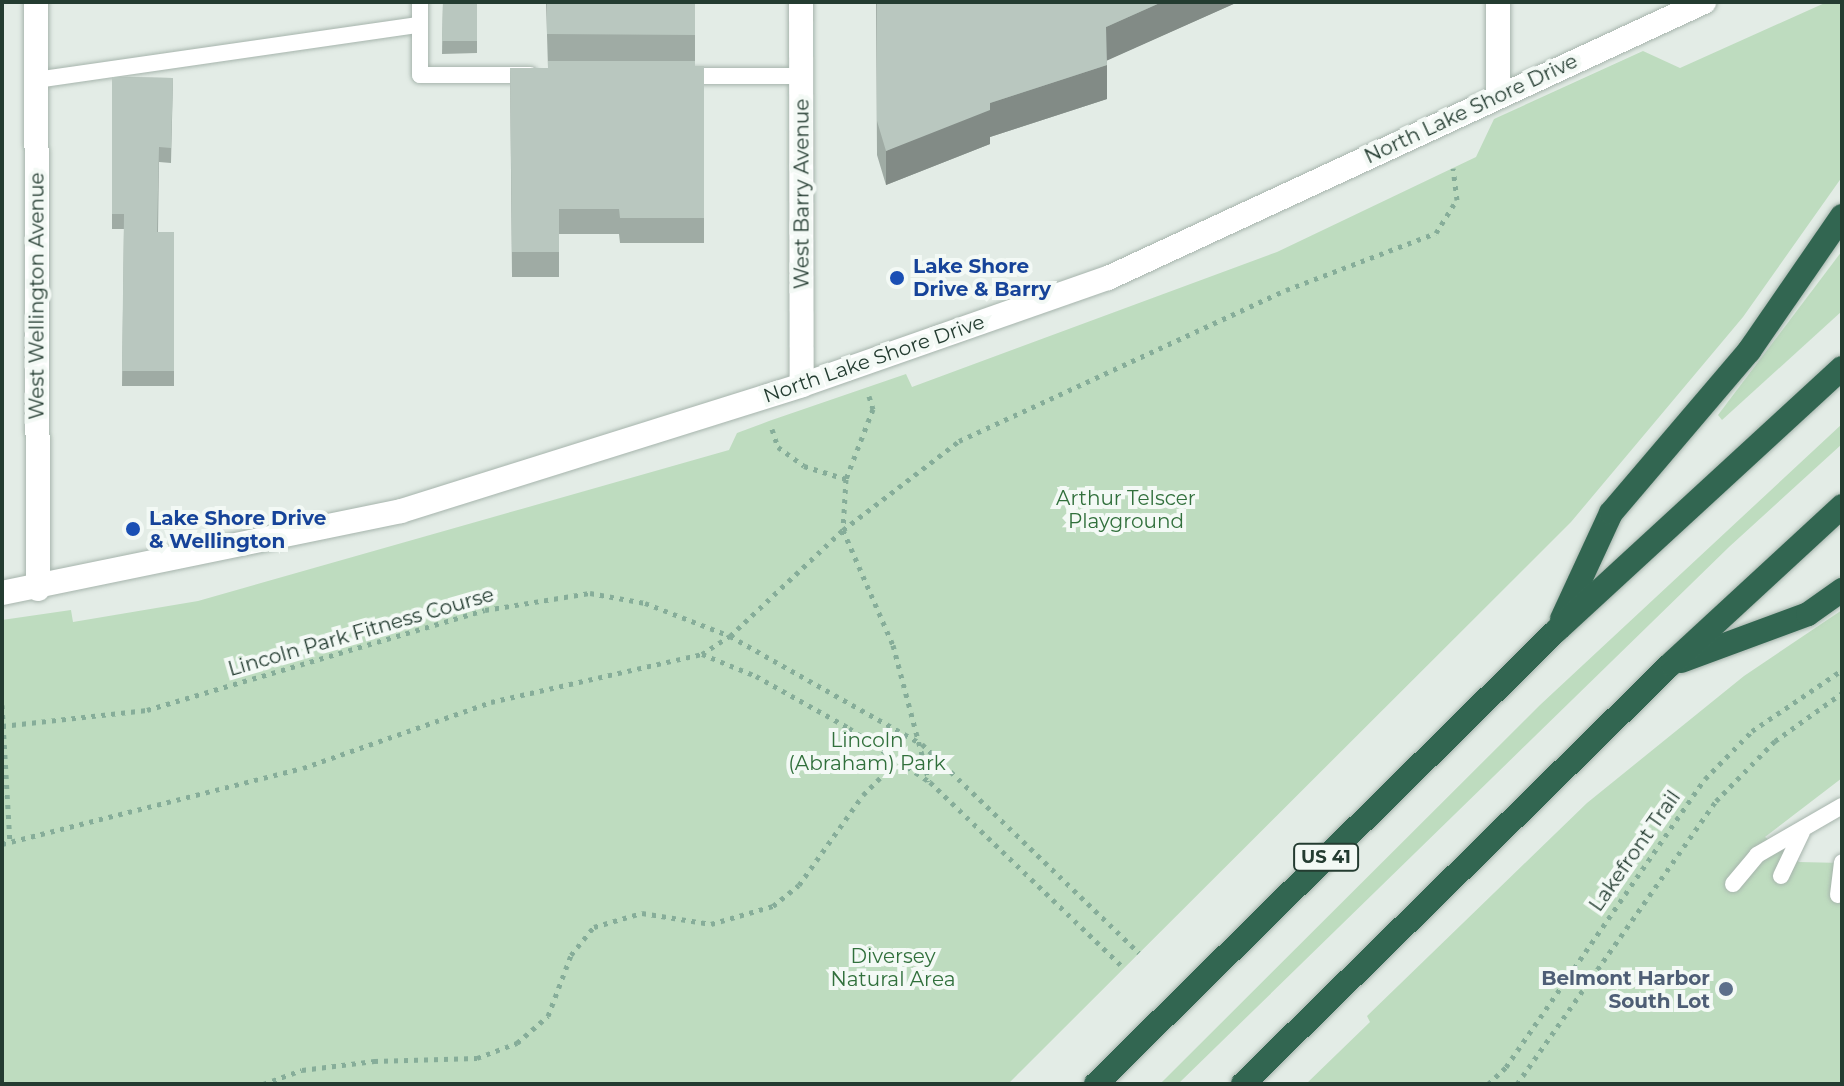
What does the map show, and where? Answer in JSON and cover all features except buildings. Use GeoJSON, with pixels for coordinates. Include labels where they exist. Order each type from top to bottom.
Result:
{"type":"FeatureCollection","features":[{"type":"Feature","properties":{"kind":"highway"},"geometry":{"type":"LineString","coordinates":[[1557,630],[1611,513],[1749,351],[1842,216]]}},
{"type":"Feature","properties":{"kind":"highway","name":"US 41"},"geometry":{"type":"LineString","coordinates":[[1096,1084],[1557,630],[1842,368]]}},
{"type":"Feature","properties":{"kind":"highway"},"geometry":{"type":"LineString","coordinates":[[1243,1084],[1671,664],[1842,506]]}},
{"type":"Feature","properties":{"kind":"highway"},"geometry":{"type":"LineString","coordinates":[[1671,664],[1808,614],[1842,590]]}},
{"type":"Feature","properties":{"kind":"street","name":"West Wellington Avenue"},"geometry":{"type":"LineString","coordinates":[[36,2],[38,589]]}},
{"type":"Feature","properties":{"kind":"street","name":"West Barry Avenue"},"geometry":{"type":"LineString","coordinates":[[801,2],[802,385]]}},
{"type":"Feature","properties":{"kind":"street"},"geometry":{"type":"LineString","coordinates":[[1498,2],[1498,95]]}},
{"type":"Feature","properties":{"kind":"street","name":"North Lake Shore Drive"},"geometry":{"type":"LineString","coordinates":[[2,593],[38,589],[401,511],[802,385],[1108,278],[1704,2]]}},
{"type":"Feature","properties":{"kind":"lane"},"geometry":{"type":"LineString","coordinates":[[420,2],[420,75],[545,75]]}},
{"type":"Feature","properties":{"kind":"lane"},"geometry":{"type":"LineString","coordinates":[[36,80],[420,25]]}},
{"type":"Feature","properties":{"kind":"lane"},"geometry":{"type":"LineString","coordinates":[[669,76],[801,76]]}},
{"type":"Feature","properties":{"kind":"lane"},"geometry":{"type":"LineString","coordinates":[[1733,884],[1757,855],[1802,832],[1842,806]]}},
{"type":"Feature","properties":{"kind":"lane"},"geometry":{"type":"LineString","coordinates":[[1781,876],[1802,832]]}},
{"type":"Feature","properties":{"kind":"lane"},"geometry":{"type":"LineString","coordinates":[[1838,895],[1842,862]]}},
{"type":"Feature","properties":{"kind":"path"},"geometry":{"type":"LineString","coordinates":[[2,844],[303,768],[491,702],[702,654],[730,636],[843,530],[959,441],[1286,290],[1436,233],[1457,200],[1453,168]]}},
{"type":"Feature","properties":{"kind":"path"},"geometry":{"type":"LineString","coordinates":[[867,388],[873,409],[846,479],[843,530],[893,645],[930,782]]}},
{"type":"Feature","properties":{"kind":"path"},"geometry":{"type":"LineString","coordinates":[[769,421],[778,447],[804,466],[846,479]]}},
{"type":"Feature","properties":{"kind":"path","name":"Lincoln Park Fitness Course"},"geometry":{"type":"LineString","coordinates":[[3,726],[147,710],[485,610],[590,593],[645,603],[730,636],[922,744],[1139,953]]}},
{"type":"Feature","properties":{"kind":"path"},"geometry":{"type":"LineString","coordinates":[[702,654],[756,676],[930,782],[1124,968]]}},
{"type":"Feature","properties":{"kind":"path","name":"Lakefront Trail"},"geometry":{"type":"LineString","coordinates":[[1488,1084],[1506,1067],[1705,779],[1762,723],[1842,670]]}},
{"type":"Feature","properties":{"kind":"path","name":"Lakefront Trail"},"geometry":{"type":"LineString","coordinates":[[1517,1084],[1716,801],[1775,741],[1842,693]]}},
{"type":"Feature","properties":{"kind":"path"},"geometry":{"type":"LineString","coordinates":[[2,705],[10,842]]}},
{"type":"Feature","properties":{"kind":"path"},"geometry":{"type":"LineString","coordinates":[[263,1084],[302,1070],[374,1061],[477,1058],[517,1043],[548,1016],[571,955],[594,927],[642,913],[711,924],[773,906],[799,885],[863,795],[897,761]]}},
{"type":"Feature","properties":{"kind":"green space","name":"Lincoln (Abraham) Park"},"geometry":{"type":"Polygon","coordinates":[[[1827,2],[1842,2],[1842,177],[1743,317],[1571,522],[1008,1084],[2,1084],[2,620],[71,610],[73,622],[198,601],[729,450],[737,433],[769,421],[906,374],[912,387],[1277,252],[1476,157],[1494,119],[1643,51],[1680,68],[1827,2]]]}},
{"type":"Feature","properties":{"kind":"green space"},"geometry":{"type":"Polygon","coordinates":[[[1842,251],[1842,311],[1722,420],[1718,415],[1842,251]]]}},
{"type":"Feature","properties":{"kind":"green space"},"geometry":{"type":"Polygon","coordinates":[[[1842,424],[1842,444],[1729,547],[1178,1084],[1160,1084],[1540,705],[1842,424]]]}},
{"type":"Feature","properties":{"kind":"green space"},"geometry":{"type":"Polygon","coordinates":[[[1842,610],[1842,778],[1765,837],[1799,862],[1842,863],[1842,1084],[1306,1084],[1370,1022],[1367,1016],[1587,803],[1744,676],[1842,610]]]}},
{"type":"Feature","properties":{"kind":"place","name":"Lake Shore Drive & Barry"},"geometry":{"type":"Point","coordinates":[897,278]}},
{"type":"Feature","properties":{"kind":"place","name":"Lake Shore Drive & Wellington"},"geometry":{"type":"Point","coordinates":[133,529]}},
{"type":"Feature","properties":{"kind":"place","name":"Belmont Harbor South Lot"},"geometry":{"type":"Point","coordinates":[1726,989]}},
{"type":"Feature","properties":{"kind":"park label","name":"Arthur Telscer Playground"},"geometry":{"type":"Point","coordinates":[1126,510]}},
{"type":"Feature","properties":{"kind":"park label","name":"Diversey Natural Area"},"geometry":{"type":"Point","coordinates":[893,968]}}]}
